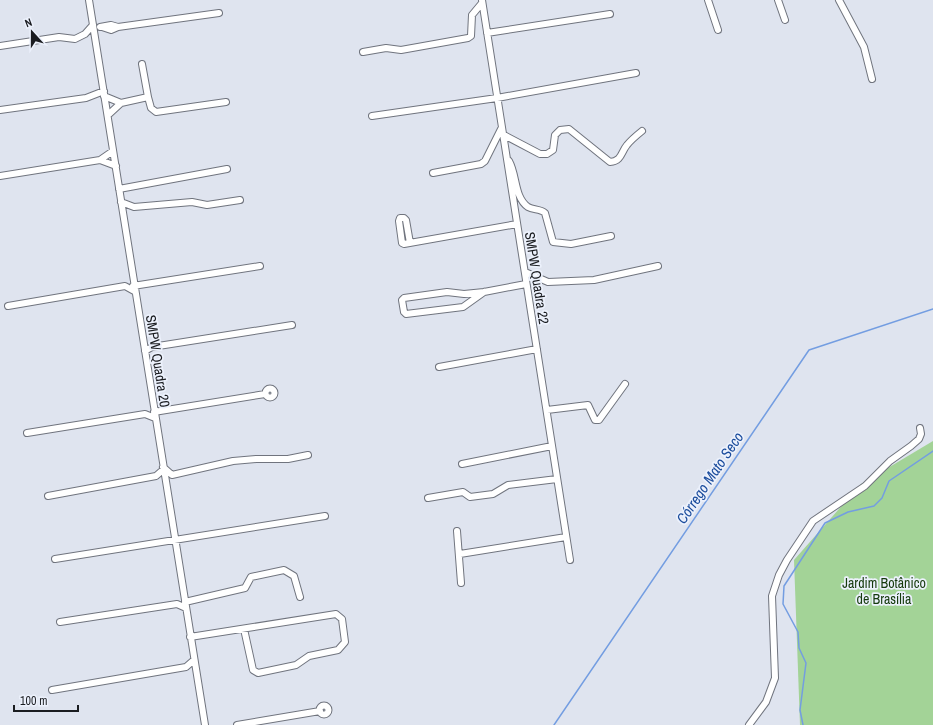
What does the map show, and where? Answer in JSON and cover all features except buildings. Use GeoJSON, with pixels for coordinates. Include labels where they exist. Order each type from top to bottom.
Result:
{"type":"FeatureCollection","features":[{"type":"Feature","properties":{"kind":"street","name":"SMPW Quadra 20"},"geometry":{"type":"LineString","coordinates":[[89,0],[134,289],[164,468],[203,724]]}},
{"type":"Feature","properties":{"kind":"street"},"geometry":{"type":"LineString","coordinates":[[708,0],[718,30]]}},
{"type":"Feature","properties":{"kind":"street"},"geometry":{"type":"LineString","coordinates":[[778,0],[785,20]]}},
{"type":"Feature","properties":{"kind":"street"},"geometry":{"type":"LineString","coordinates":[[839,0],[864,47],[872,79]]}},
{"type":"Feature","properties":{"kind":"street"},"geometry":{"type":"LineString","coordinates":[[363,52],[386,48],[401,50],[467,39],[471,36],[473,12],[482,2]]}},
{"type":"Feature","properties":{"kind":"street","name":"SMPW Quadra 22"},"geometry":{"type":"LineString","coordinates":[[482,2],[501,131],[507,156],[570,560]]}},
{"type":"Feature","properties":{"kind":"street"},"geometry":{"type":"LineString","coordinates":[[0,46],[59,37],[75,39],[94,27],[111,25],[118,27],[219,12]]}},
{"type":"Feature","properties":{"kind":"street"},"geometry":{"type":"LineString","coordinates":[[487,33],[610,14]]}},
{"type":"Feature","properties":{"kind":"street"},"geometry":{"type":"LineString","coordinates":[[142,64],[151,108],[156,112],[226,102]]}},
{"type":"Feature","properties":{"kind":"street"},"geometry":{"type":"LineString","coordinates":[[372,116],[497,98],[636,73]]}},
{"type":"Feature","properties":{"kind":"street"},"geometry":{"type":"LineString","coordinates":[[0,110],[86,98],[104,93],[122,103]]}},
{"type":"Feature","properties":{"kind":"street"},"geometry":{"type":"LineString","coordinates":[[108,115],[122,103],[148,97]]}},
{"type":"Feature","properties":{"kind":"street"},"geometry":{"type":"LineString","coordinates":[[433,173],[480,164],[485,161],[501,131],[540,154],[547,154],[553,150],[555,135],[560,130],[569,129],[610,162],[616,162],[627,145],[642,131]]}},
{"type":"Feature","properties":{"kind":"street"},"geometry":{"type":"LineString","coordinates":[[0,176],[100,160],[113,151]]}},
{"type":"Feature","properties":{"kind":"street"},"geometry":{"type":"LineString","coordinates":[[507,156],[514,170],[521,197],[529,207],[546,214],[553,242],[556,244],[572,244],[611,236]]}},
{"type":"Feature","properties":{"kind":"street"},"geometry":{"type":"LineString","coordinates":[[100,160],[116,166]]}},
{"type":"Feature","properties":{"kind":"street"},"geometry":{"type":"LineString","coordinates":[[119,189],[227,170]]}},
{"type":"Feature","properties":{"kind":"street"},"geometry":{"type":"LineString","coordinates":[[121,202],[134,207],[192,202],[207,205],[240,200]]}},
{"type":"Feature","properties":{"kind":"street"},"geometry":{"type":"LineString","coordinates":[[124,217],[134,207]]}},
{"type":"Feature","properties":{"kind":"street"},"geometry":{"type":"LineString","coordinates":[[409,239],[406,220],[404,218],[400,218],[401,238],[404,244],[409,239],[517,224]]}},
{"type":"Feature","properties":{"kind":"street"},"geometry":{"type":"LineString","coordinates":[[8,306],[125,286],[134,289],[260,266]]}},
{"type":"Feature","properties":{"kind":"street"},"geometry":{"type":"LineString","coordinates":[[525,272],[548,282],[594,280],[658,266]]}},
{"type":"Feature","properties":{"kind":"street"},"geometry":{"type":"LineString","coordinates":[[125,286],[132,276]]}},
{"type":"Feature","properties":{"kind":"street"},"geometry":{"type":"LineString","coordinates":[[484,292],[463,307],[406,314],[404,312],[402,300],[404,298],[447,292],[464,294],[484,292],[526,284]]}},
{"type":"Feature","properties":{"kind":"street"},"geometry":{"type":"LineString","coordinates":[[145,351],[152,347],[292,325]]}},
{"type":"Feature","properties":{"kind":"street"},"geometry":{"type":"LineString","coordinates":[[144,343],[152,347]]}},
{"type":"Feature","properties":{"kind":"street"},"geometry":{"type":"LineString","coordinates":[[439,367],[537,349]]}},
{"type":"Feature","properties":{"kind":"street"},"geometry":{"type":"LineString","coordinates":[[547,410],[588,405],[595,420],[599,420],[626,384]]}},
{"type":"Feature","properties":{"kind":"street"},"geometry":{"type":"LineString","coordinates":[[27,433],[265,394]]}},
{"type":"Feature","properties":{"kind":"street"},"geometry":{"type":"LineString","coordinates":[[145,414],[154,412]]}},
{"type":"Feature","properties":{"kind":"street"},"geometry":{"type":"LineString","coordinates":[[750,725],[766,702],[775,678],[772,596],[778,575],[813,521],[865,486],[890,461],[912,446],[919,439],[921,434],[920,428]]}},
{"type":"Feature","properties":{"kind":"street"},"geometry":{"type":"LineString","coordinates":[[462,464],[552,446]]}},
{"type":"Feature","properties":{"kind":"street"},"geometry":{"type":"LineString","coordinates":[[156,476],[165,482],[172,475],[233,461],[256,459],[288,460],[308,456]]}},
{"type":"Feature","properties":{"kind":"street"},"geometry":{"type":"LineString","coordinates":[[48,496],[156,476],[164,468],[172,475]]}},
{"type":"Feature","properties":{"kind":"street"},"geometry":{"type":"LineString","coordinates":[[428,498],[463,492],[470,497],[493,494],[508,485],[557,479]]}},
{"type":"Feature","properties":{"kind":"street"},"geometry":{"type":"LineString","coordinates":[[55,559],[325,516]]}},
{"type":"Feature","properties":{"kind":"street"},"geometry":{"type":"LineString","coordinates":[[457,531],[460,554],[461,583]]}},
{"type":"Feature","properties":{"kind":"street"},"geometry":{"type":"LineString","coordinates":[[460,554],[566,538]]}},
{"type":"Feature","properties":{"kind":"street"},"geometry":{"type":"LineString","coordinates":[[60,622],[177,604],[184,599],[245,588],[252,577],[284,570],[294,576],[300,597]]}},
{"type":"Feature","properties":{"kind":"street"},"geometry":{"type":"LineString","coordinates":[[177,604],[186,608]]}},
{"type":"Feature","properties":{"kind":"street"},"geometry":{"type":"LineString","coordinates":[[190,637],[336,614],[342,619],[345,642],[338,650],[309,656],[296,665],[258,673],[252,670],[250,665],[244,629]]}},
{"type":"Feature","properties":{"kind":"street"},"geometry":{"type":"LineString","coordinates":[[52,690],[186,667],[194,660]]}},
{"type":"Feature","properties":{"kind":"street"},"geometry":{"type":"LineString","coordinates":[[186,667],[196,672]]}},
{"type":"Feature","properties":{"kind":"street"},"geometry":{"type":"LineString","coordinates":[[237,725],[320,711]]}},
{"type":"Feature","properties":{"kind":"green space","name":"Jardim Botânico de Brasília"},"geometry":{"type":"Polygon","coordinates":[[[933,441],[933,725],[800,725],[794,560],[861,484],[933,441]]]}},
{"type":"Feature","properties":{"kind":"waterway","name":"Córrego Mato Seco"},"geometry":{"type":"LineString","coordinates":[[554,725],[809,350],[933,309]]}},
{"type":"Feature","properties":{"kind":"waterway"},"geometry":{"type":"LineString","coordinates":[[803,725],[800,710],[806,663],[799,648],[798,632],[783,604],[784,586],[825,523],[848,512],[874,506],[882,498],[889,481],[933,451]]}}]}
